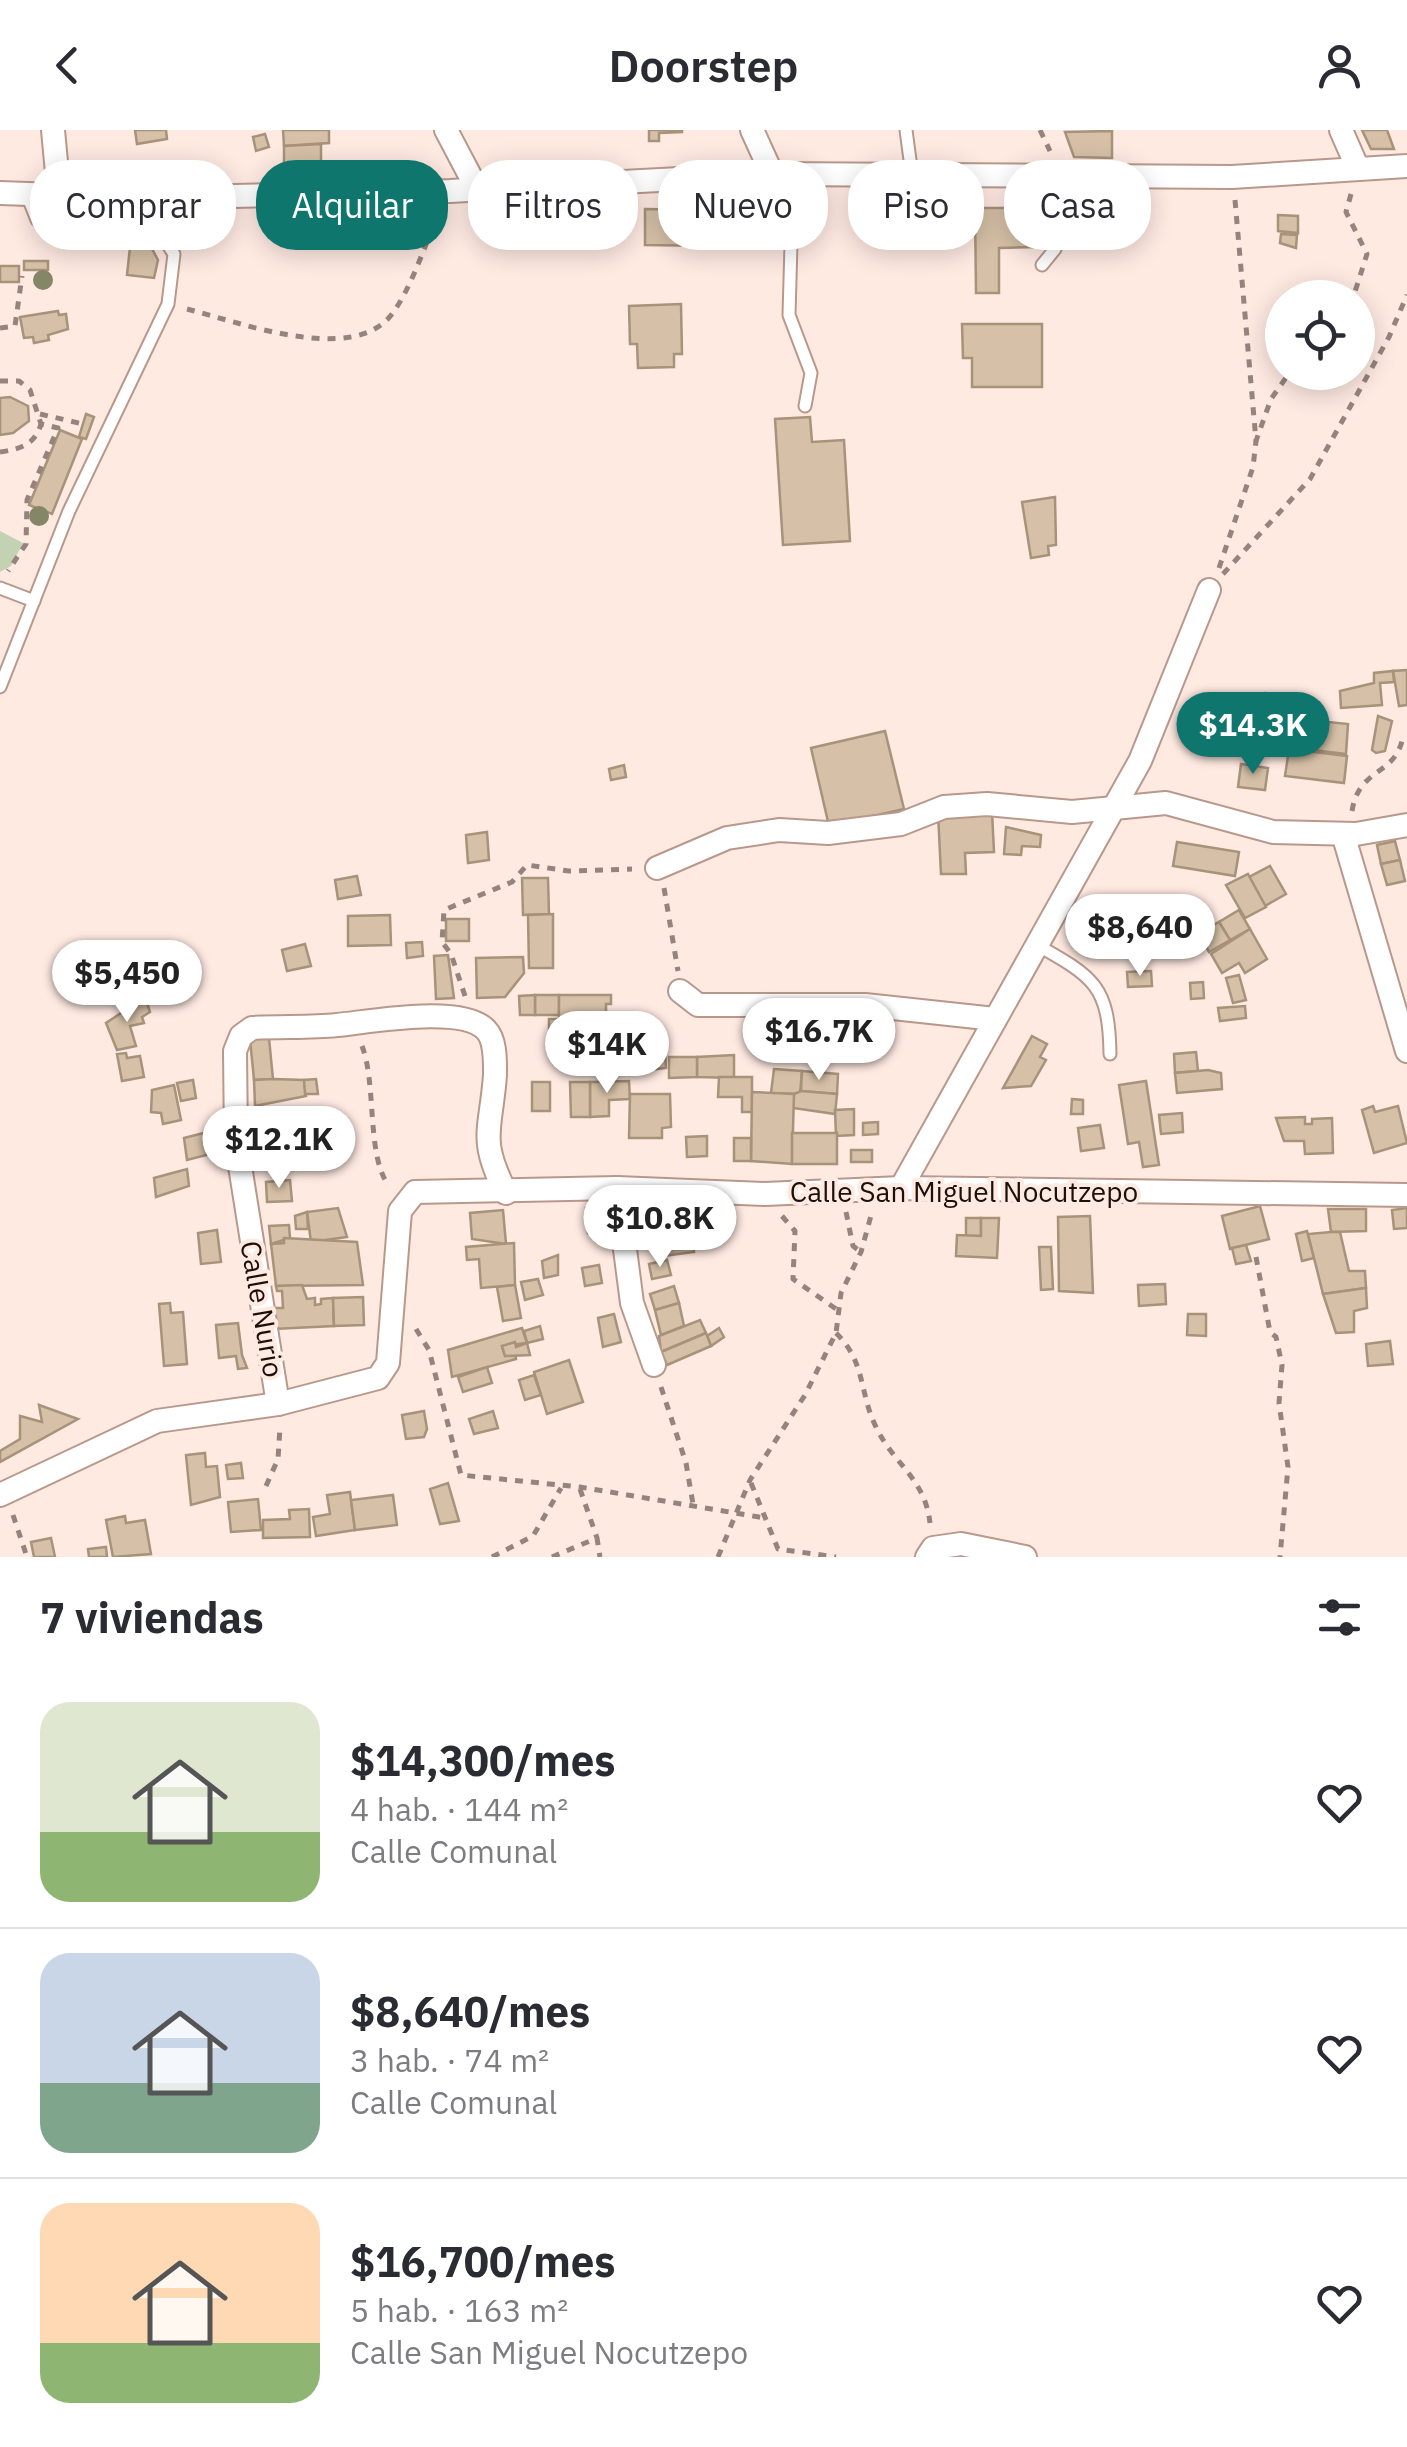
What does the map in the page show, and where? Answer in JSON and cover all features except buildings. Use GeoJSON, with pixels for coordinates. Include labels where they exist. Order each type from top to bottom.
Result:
{"type":"FeatureCollection","features":[{"type":"Feature","properties":{"kind":"street"},"geometry":{"type":"LineString","coordinates":[[53,130],[56,160]]}},
{"type":"Feature","properties":{"kind":"street"},"geometry":{"type":"LineString","coordinates":[[446,130],[468,172]]}},
{"type":"Feature","properties":{"kind":"street"},"geometry":{"type":"LineString","coordinates":[[752,130],[772,160]]}},
{"type":"Feature","properties":{"kind":"street"},"geometry":{"type":"LineString","coordinates":[[1341,130],[1358,170]]}},
{"type":"Feature","properties":{"kind":"street"},"geometry":{"type":"LineString","coordinates":[[1151,176],[1232,177],[1407,166]]}},
{"type":"Feature","properties":{"kind":"street"},"geometry":{"type":"LineString","coordinates":[[236,196],[468,188]]}},
{"type":"Feature","properties":{"kind":"street"},"geometry":{"type":"LineString","coordinates":[[0,193],[30,194]]}},
{"type":"Feature","properties":{"kind":"street"},"geometry":{"type":"LineString","coordinates":[[902,1188],[1140,761],[1209,590]]}},
{"type":"Feature","properties":{"kind":"street"},"geometry":{"type":"LineString","coordinates":[[657,868],[726,838],[779,830],[828,833],[902,824],[944,807],[987,804],[1072,812],[1166,803],[1274,832],[1350,834],[1407,824]]}},
{"type":"Feature","properties":{"kind":"street"},"geometry":{"type":"LineString","coordinates":[[1350,834],[1407,1051]]}},
{"type":"Feature","properties":{"kind":"street"},"geometry":{"type":"LineString","coordinates":[[680,991],[698,1005],[864,1006],[996,1020]]}},
{"type":"Feature","properties":{"kind":"street"},"geometry":{"type":"LineString","coordinates":[[338,1026],[375,1018],[478,1025],[492,1042],[495,1073],[486,1127],[488,1156],[506,1192]]}},
{"type":"Feature","properties":{"kind":"street","name":"Calle Nurio"},"geometry":{"type":"LineString","coordinates":[[278,1404],[236,1141],[235,1051],[241,1036],[252,1028],[338,1026]]}},
{"type":"Feature","properties":{"kind":"street"},"geometry":{"type":"LineString","coordinates":[[617,1188],[632,1302],[654,1365]]}},
{"type":"Feature","properties":{"kind":"street","name":"Calle San Miguel Nocutzepo"},"geometry":{"type":"LineString","coordinates":[[407,1202],[415,1192],[617,1188],[765,1194],[902,1188],[1407,1195]]}},
{"type":"Feature","properties":{"kind":"street"},"geometry":{"type":"LineString","coordinates":[[2,1494],[157,1421],[278,1404],[378,1378],[388,1363],[400,1211],[407,1202]]}},
{"type":"Feature","properties":{"kind":"street"},"geometry":{"type":"LineString","coordinates":[[930,1552],[961,1544],[1025,1557]]}},
{"type":"Feature","properties":{"kind":"lane"},"geometry":{"type":"LineString","coordinates":[[906,130],[910,160]]}},
{"type":"Feature","properties":{"kind":"lane"},"geometry":{"type":"LineString","coordinates":[[0,687],[100,442],[168,304],[174,254],[160,233],[50,226],[36,220],[26,194]]}},
{"type":"Feature","properties":{"kind":"lane"},"geometry":{"type":"LineString","coordinates":[[786,250],[789,315],[810,373],[805,406]]}},
{"type":"Feature","properties":{"kind":"lane"},"geometry":{"type":"LineString","coordinates":[[1042,264],[1054,250]]}},
{"type":"Feature","properties":{"kind":"lane"},"geometry":{"type":"LineString","coordinates":[[1,582],[34,602]]}},
{"type":"Feature","properties":{"kind":"lane"},"geometry":{"type":"LineString","coordinates":[[1037,945],[1086,973],[1104,996],[1110,1012],[1110,1054]]}},
{"type":"Feature","properties":{"kind":"path"},"geometry":{"type":"LineString","coordinates":[[1358,170],[1346,212],[1367,254],[1359,280]]}},
{"type":"Feature","properties":{"kind":"path"},"geometry":{"type":"LineString","coordinates":[[1209,590],[1254,467],[1256,441],[1232,177]]}},
{"type":"Feature","properties":{"kind":"path"},"geometry":{"type":"LineString","coordinates":[[168,304],[308,339],[349,340],[391,316],[450,191]]}},
{"type":"Feature","properties":{"kind":"path"},"geometry":{"type":"LineString","coordinates":[[0,328],[15,326],[22,276]]}},
{"type":"Feature","properties":{"kind":"path"},"geometry":{"type":"LineString","coordinates":[[1209,590],[1310,479],[1388,338],[1407,295]]}},
{"type":"Feature","properties":{"kind":"path"},"geometry":{"type":"LineString","coordinates":[[0,381],[20,382],[30,390],[41,424],[34,439],[21,449],[0,452]]}},
{"type":"Feature","properties":{"kind":"path"},"geometry":{"type":"LineString","coordinates":[[1256,441],[1277,390]]}},
{"type":"Feature","properties":{"kind":"path"},"geometry":{"type":"LineString","coordinates":[[40,414],[83,424]]}},
{"type":"Feature","properties":{"kind":"path"},"geometry":{"type":"LineString","coordinates":[[1,582],[16,566],[26,544],[28,500],[58,428],[41,424]]}},
{"type":"Feature","properties":{"kind":"path"},"geometry":{"type":"LineString","coordinates":[[1350,834],[1358,786],[1397,758],[1402,740]]}},
{"type":"Feature","properties":{"kind":"path"},"geometry":{"type":"LineString","coordinates":[[478,1025],[451,954],[442,942],[444,910],[512,882],[527,865],[569,871],[657,868],[669,903],[680,991]]}},
{"type":"Feature","properties":{"kind":"path"},"geometry":{"type":"LineString","coordinates":[[338,1026],[360,1041],[369,1064],[381,1170],[385,1182],[407,1202]]}},
{"type":"Feature","properties":{"kind":"path"},"geometry":{"type":"LineString","coordinates":[[718,1557],[750,1480],[804,1396],[836,1333],[841,1292],[861,1252],[874,1207],[902,1188]]}},
{"type":"Feature","properties":{"kind":"path"},"geometry":{"type":"LineString","coordinates":[[830,1190],[838,1196],[854,1246],[861,1252]]}},
{"type":"Feature","properties":{"kind":"path"},"geometry":{"type":"LineString","coordinates":[[765,1194],[795,1231],[792,1279],[839,1311]]}},
{"type":"Feature","properties":{"kind":"path"},"geometry":{"type":"LineString","coordinates":[[1256,1257],[1270,1332],[1276,1337],[1282,1365],[1278,1403],[1288,1467],[1280,1557]]}},
{"type":"Feature","properties":{"kind":"path"},"geometry":{"type":"LineString","coordinates":[[395,1296],[430,1350],[461,1475],[580,1487],[694,1510],[765,1518]]}},
{"type":"Feature","properties":{"kind":"path"},"geometry":{"type":"LineString","coordinates":[[836,1333],[854,1349],[876,1428],[927,1497],[930,1552]]}},
{"type":"Feature","properties":{"kind":"path"},"geometry":{"type":"LineString","coordinates":[[654,1365],[686,1463],[694,1510]]}},
{"type":"Feature","properties":{"kind":"path"},"geometry":{"type":"LineString","coordinates":[[266,1486],[278,1460],[278,1404]]}},
{"type":"Feature","properties":{"kind":"path"},"geometry":{"type":"LineString","coordinates":[[750,1480],[778,1549],[836,1557]]}},
{"type":"Feature","properties":{"kind":"path"},"geometry":{"type":"LineString","coordinates":[[492,1557],[533,1536],[562,1487]]}},
{"type":"Feature","properties":{"kind":"path"},"geometry":{"type":"LineString","coordinates":[[580,1487],[598,1538],[600,1557]]}},
{"type":"Feature","properties":{"kind":"path"},"geometry":{"type":"LineString","coordinates":[[2,1494],[27,1557]]}},
{"type":"Feature","properties":{"kind":"path"},"geometry":{"type":"LineString","coordinates":[[552,1557],[598,1538]]}},
{"type":"Feature","properties":{"kind":"green space"},"geometry":{"type":"Polygon","coordinates":[[[0,531],[23,543],[11,566],[0,572],[0,531]]]}}]}
